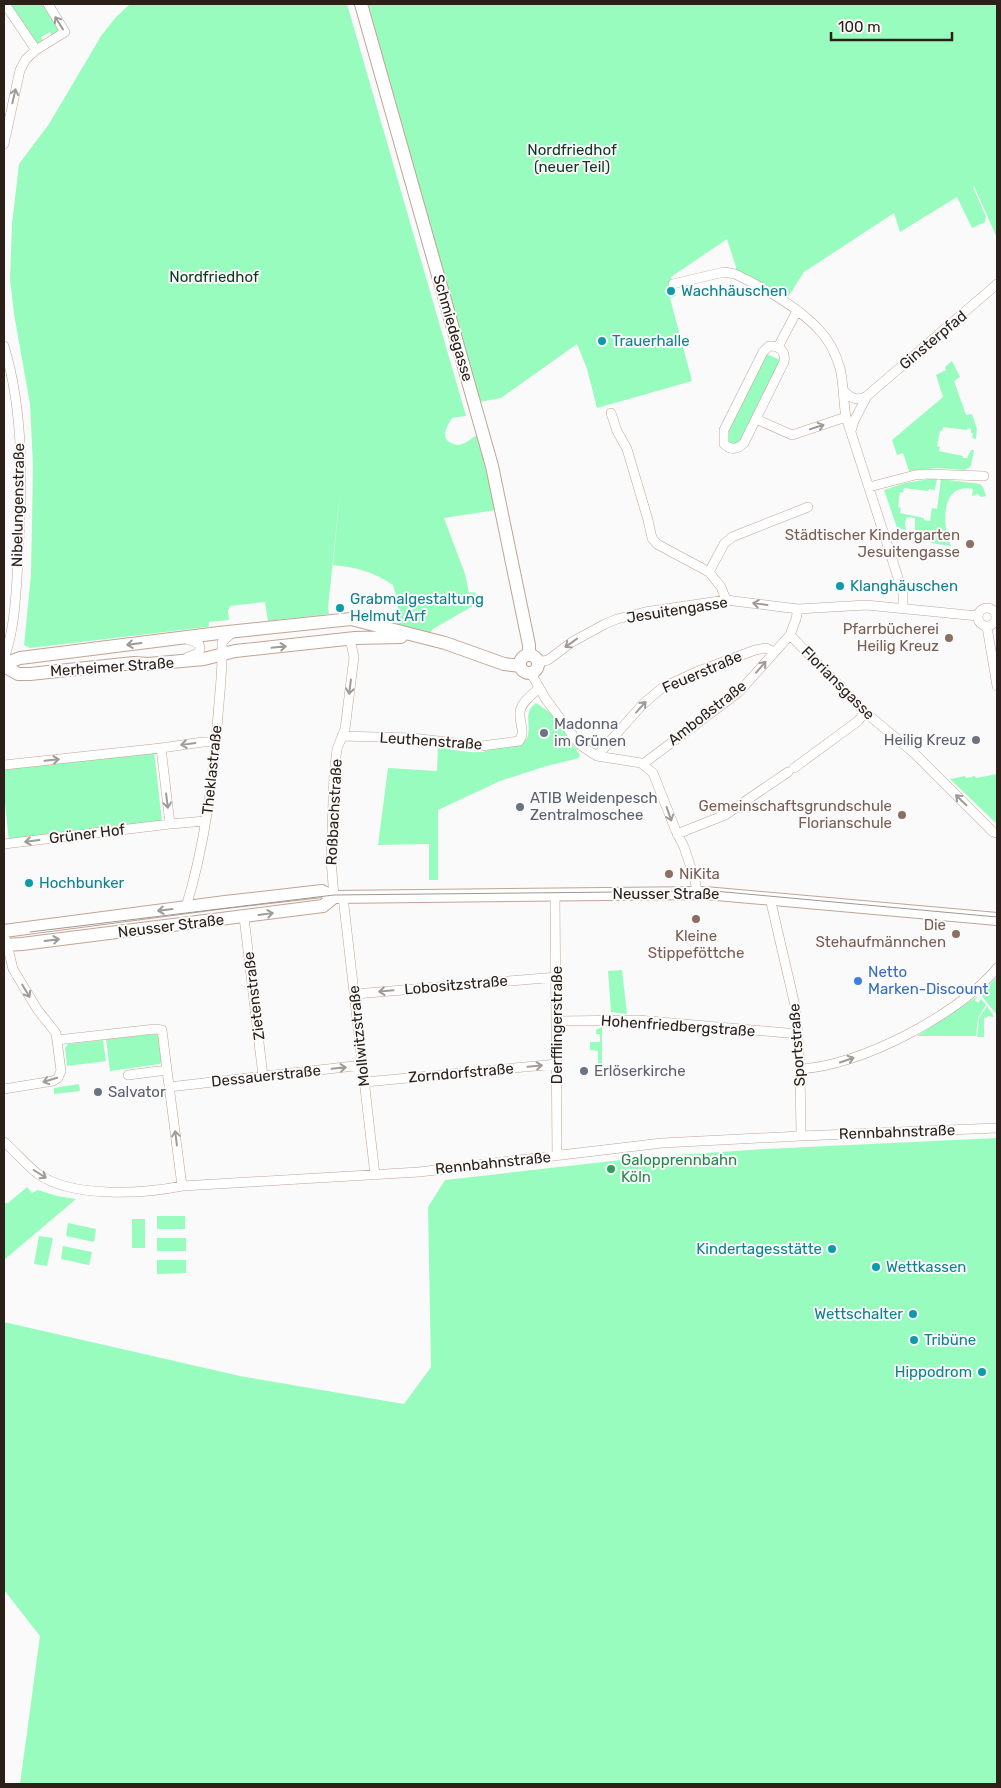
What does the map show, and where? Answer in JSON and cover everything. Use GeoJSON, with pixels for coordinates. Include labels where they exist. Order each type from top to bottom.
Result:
{"type":"FeatureCollection","features":[{"type":"Feature","properties":{"kind":"street"},"geometry":{"type":"LineString","coordinates":[[5,4],[36,50]]}},
{"type":"Feature","properties":{"kind":"street"},"geometry":{"type":"LineString","coordinates":[[4,144],[20,70],[26,58],[65,32],[48,4]]}},
{"type":"Feature","properties":{"kind":"street","name":"Schmiedegasse"},"geometry":{"type":"LineString","coordinates":[[361,4],[492,466],[529,645],[529,664],[539,688],[576,741],[585,749],[597,756],[643,764]]}},
{"type":"Feature","properties":{"kind":"street"},"geometry":{"type":"LineString","coordinates":[[673,284],[727,272],[745,279],[796,311],[820,331],[828,341],[839,366],[845,392],[846,417],[903,593],[903,609]]}},
{"type":"Feature","properties":{"kind":"street","name":"Ginsterpfad"},"geometry":{"type":"LineString","coordinates":[[851,432],[854,421],[867,396],[997,284]]}},
{"type":"Feature","properties":{"kind":"street"},"geometry":{"type":"LineString","coordinates":[[778,347],[796,311]]}},
{"type":"Feature","properties":{"kind":"street","name":"Nibelungenstraße"},"geometry":{"type":"LineString","coordinates":[[4,346],[8,381],[18,418],[21,463],[15,602],[9,646],[4,659]]}},
{"type":"Feature","properties":{"kind":"street"},"geometry":{"type":"LineString","coordinates":[[770,346],[778,347],[784,353],[784,362],[756,419],[742,445],[733,449],[724,444],[724,430],[763,352],[770,346]]}},
{"type":"Feature","properties":{"kind":"street"},"geometry":{"type":"LineString","coordinates":[[845,392],[850,397],[857,399],[867,396]]}},
{"type":"Feature","properties":{"kind":"street"},"geometry":{"type":"LineString","coordinates":[[611,414],[617,431],[627,449],[652,538],[657,544],[709,572],[721,587],[726,600]]}},
{"type":"Feature","properties":{"kind":"street"},"geometry":{"type":"LineString","coordinates":[[756,419],[788,435],[792,435],[846,417]]}},
{"type":"Feature","properties":{"kind":"street"},"geometry":{"type":"LineString","coordinates":[[869,487],[915,475],[984,476]]}},
{"type":"Feature","properties":{"kind":"street"},"geometry":{"type":"LineString","coordinates":[[709,572],[724,544],[732,537],[808,507]]}},
{"type":"Feature","properties":{"kind":"street","name":"Jesuitengasse"},"geometry":{"type":"LineString","coordinates":[[529,664],[548,660],[572,642],[617,619],[645,612],[726,600],[798,609],[866,605],[978,616]]}},
{"type":"Feature","properties":{"kind":"street"},"geometry":{"type":"LineString","coordinates":[[987,608],[993,610],[997,616],[994,624],[987,627],[981,624],[978,616],[981,610],[987,608]]}},
{"type":"Feature","properties":{"kind":"street","name":"Amboßstraße"},"geometry":{"type":"LineString","coordinates":[[643,764],[739,692],[790,634],[798,609]]}},
{"type":"Feature","properties":{"kind":"street"},"geometry":{"type":"LineString","coordinates":[[351,619],[357,626],[357,631],[352,638]]}},
{"type":"Feature","properties":{"kind":"street","name":"Merheimer Straße"},"geometry":{"type":"LineString","coordinates":[[4,665],[20,658],[235,631],[351,619],[445,644],[504,664],[529,664]]}},
{"type":"Feature","properties":{"kind":"street"},"geometry":{"type":"LineString","coordinates":[[987,627],[997,686]]}},
{"type":"Feature","properties":{"kind":"street"},"geometry":{"type":"LineString","coordinates":[[222,655],[222,642],[235,631]]}},
{"type":"Feature","properties":{"kind":"street","name":"Floriansgasse"},"geometry":{"type":"LineString","coordinates":[[790,634],[865,712],[915,754],[993,832],[997,832]]}},
{"type":"Feature","properties":{"kind":"street"},"geometry":{"type":"LineString","coordinates":[[201,636],[212,640],[218,646],[222,655]]}},
{"type":"Feature","properties":{"kind":"street","name":"Merheimer Straße"},"geometry":{"type":"LineString","coordinates":[[4,665],[18,674],[134,663],[204,659],[235,651],[352,638],[418,637]]}},
{"type":"Feature","properties":{"kind":"street"},"geometry":{"type":"LineString","coordinates":[[174,662],[199,653],[199,644],[182,638]]}},
{"type":"Feature","properties":{"kind":"street","name":"Roßbachstraße"},"geometry":{"type":"LineString","coordinates":[[338,897],[330,860],[332,813],[337,748],[344,729],[354,657],[352,638]]}},
{"type":"Feature","properties":{"kind":"street","name":"Feuerstraße"},"geometry":{"type":"LineString","coordinates":[[597,756],[648,698],[663,687],[696,672],[755,650],[766,648],[774,652]]}},
{"type":"Feature","properties":{"kind":"street","name":"Theklastraße"},"geometry":{"type":"LineString","coordinates":[[186,907],[194,883],[206,821],[216,742],[222,655]]}},
{"type":"Feature","properties":{"kind":"street","name":"Leuthenstraße"},"geometry":{"type":"LineString","coordinates":[[342,736],[412,738],[482,746],[519,741],[523,734],[519,712],[524,703],[539,688]]}},
{"type":"Feature","properties":{"kind":"street"},"geometry":{"type":"LineString","coordinates":[[677,834],[725,815],[858,721],[865,712]]}},
{"type":"Feature","properties":{"kind":"street"},"geometry":{"type":"LineString","coordinates":[[4,765],[216,742]]}},
{"type":"Feature","properties":{"kind":"street"},"geometry":{"type":"LineString","coordinates":[[161,748],[170,824]]}},
{"type":"Feature","properties":{"kind":"street"},"geometry":{"type":"LineString","coordinates":[[643,764],[649,768],[656,779],[677,834],[687,854],[697,893]]}},
{"type":"Feature","properties":{"kind":"street","name":"Grüner Hof"},"geometry":{"type":"LineString","coordinates":[[4,844],[206,821]]}},
{"type":"Feature","properties":{"kind":"street"},"geometry":{"type":"LineString","coordinates":[[194,883],[198,895],[205,905]]}},
{"type":"Feature","properties":{"kind":"street","name":"Neusser Straße"},"geometry":{"type":"LineString","coordinates":[[5,930],[322,891],[338,897],[697,893],[997,918]]}},
{"type":"Feature","properties":{"kind":"street","name":"Derfflingerstraße"},"geometry":{"type":"LineString","coordinates":[[555,894],[557,1156]]}},
{"type":"Feature","properties":{"kind":"street","name":"Neusser Straße"},"geometry":{"type":"LineString","coordinates":[[5,945],[323,906],[338,897]]}},
{"type":"Feature","properties":{"kind":"street","name":"Mollwitzstraße"},"geometry":{"type":"LineString","coordinates":[[338,897],[355,994],[375,1175]]}},
{"type":"Feature","properties":{"kind":"street","name":"Sportstraße"},"geometry":{"type":"LineString","coordinates":[[770,898],[796,1010],[800,1070],[801,1136]]}},
{"type":"Feature","properties":{"kind":"street","name":"Zietenstraße"},"geometry":{"type":"LineString","coordinates":[[244,917],[263,1076]]}},
{"type":"Feature","properties":{"kind":"street"},"geometry":{"type":"LineString","coordinates":[[4,1089],[53,1081],[58,1078],[61,1071],[54,1029],[37,1009],[13,969],[5,945],[5,930]]}},
{"type":"Feature","properties":{"kind":"street"},"geometry":{"type":"LineString","coordinates":[[800,1070],[816,1069],[847,1061],[902,1036],[955,1007],[976,990],[997,968]]}},
{"type":"Feature","properties":{"kind":"street","name":"Lobositzstraße"},"geometry":{"type":"LineString","coordinates":[[355,994],[557,977]]}},
{"type":"Feature","properties":{"kind":"street","name":"Hohenfriedbergstraße"},"geometry":{"type":"LineString","coordinates":[[557,1021],[638,1020],[798,1034]]}},
{"type":"Feature","properties":{"kind":"street"},"geometry":{"type":"LineString","coordinates":[[57,1040],[159,1028],[162,1030],[182,1186]]}},
{"type":"Feature","properties":{"kind":"street","name":"Zorndorfstraße"},"geometry":{"type":"LineString","coordinates":[[364,1082],[557,1064]]}},
{"type":"Feature","properties":{"kind":"street","name":"Dessauerstraße"},"geometry":{"type":"LineString","coordinates":[[169,1086],[362,1065]]}},
{"type":"Feature","properties":{"kind":"street"},"geometry":{"type":"LineString","coordinates":[[128,1075],[167,1070]]}},
{"type":"Feature","properties":{"kind":"street","name":"Rennbahnstraße"},"geometry":{"type":"LineString","coordinates":[[4,1142],[39,1174],[70,1186],[105,1193],[168,1189],[182,1186],[375,1175],[662,1143],[997,1128]]}},
{"type":"Feature","properties":{"kind":"green space"},"geometry":{"type":"Polygon","coordinates":[[[14,4],[44,4],[58,26],[58,31],[52,38],[50,32],[41,37],[43,41],[38,45],[10,6],[14,4]]]}},
{"type":"Feature","properties":{"kind":"green space","name":"Nordfriedhof"},"geometry":{"type":"Polygon","coordinates":[[[130,4],[347,4],[466,416],[452,418],[445,435],[448,441],[459,445],[477,435],[496,510],[444,518],[465,574],[469,593],[475,592],[478,603],[433,629],[429,634],[397,628],[398,603],[393,585],[364,571],[333,565],[340,492],[328,608],[329,614],[268,621],[265,602],[230,606],[228,611],[229,620],[209,622],[207,627],[30,648],[24,645],[31,575],[33,466],[30,404],[14,314],[10,279],[12,224],[19,164],[49,124],[101,36],[116,17],[130,4]]]}},
{"type":"Feature","properties":{"kind":"green space","name":"Nordfriedhof (neuer Teil)"},"geometry":{"type":"Polygon","coordinates":[[[368,4],[997,4],[997,238],[974,186],[986,217],[985,222],[972,228],[957,197],[900,232],[894,213],[804,272],[786,300],[736,270],[727,239],[671,277],[676,296],[670,298],[692,381],[597,408],[587,369],[577,344],[501,398],[479,402],[368,4]]]}},
{"type":"Feature","properties":{"kind":"green space"},"geometry":{"type":"Polygon","coordinates":[[[765,353],[782,361],[744,440],[734,445],[727,442],[726,431],[765,353]]]}},
{"type":"Feature","properties":{"kind":"green space"},"geometry":{"type":"Polygon","coordinates":[[[952,361],[960,377],[954,381],[966,415],[972,414],[977,429],[976,439],[972,438],[973,433],[971,433],[971,429],[943,427],[942,431],[940,431],[937,446],[940,447],[939,451],[963,456],[963,458],[967,458],[971,450],[974,450],[971,466],[965,470],[937,468],[909,471],[903,453],[897,455],[892,440],[943,397],[936,375],[946,370],[945,367],[952,361]]]}},
{"type":"Feature","properties":{"kind":"green space"},"geometry":{"type":"Polygon","coordinates":[[[937,479],[935,490],[904,488],[903,493],[900,492],[898,507],[901,508],[900,513],[930,521],[932,508],[937,509],[941,479],[980,484],[986,496],[981,497],[978,494],[972,496],[973,489],[962,489],[954,492],[949,499],[945,517],[951,546],[931,543],[932,539],[921,537],[920,533],[915,530],[915,518],[907,517],[905,523],[906,530],[897,528],[884,490],[905,483],[937,479]]]}},
{"type":"Feature","properties":{"kind":"green space"},"geometry":{"type":"Polygon","coordinates":[[[536,703],[552,714],[580,755],[579,758],[500,781],[438,810],[438,880],[429,880],[429,844],[378,845],[388,768],[437,771],[438,747],[481,752],[523,743],[529,731],[530,710],[536,703]]]}},
{"type":"Feature","properties":{"kind":"green space"},"geometry":{"type":"Polygon","coordinates":[[[154,751],[162,821],[9,842],[4,794],[4,769],[154,751]]]}},
{"type":"Feature","properties":{"kind":"green space"},"geometry":{"type":"Polygon","coordinates":[[[997,774],[997,824],[950,779],[965,776],[966,778],[975,776],[976,778],[997,774]]]}},
{"type":"Feature","properties":{"kind":"green space"},"geometry":{"type":"Polygon","coordinates":[[[622,970],[627,1014],[611,1012],[608,971],[622,970]]]}},
{"type":"Feature","properties":{"kind":"green space"},"geometry":{"type":"Polygon","coordinates":[[[997,977],[997,1015],[980,994],[997,977]]]}},
{"type":"Feature","properties":{"kind":"green space"},"geometry":{"type":"Polygon","coordinates":[[[978,996],[975,1000],[978,1003],[981,999],[986,1005],[978,1018],[976,1036],[917,1036],[978,996]]]}},
{"type":"Feature","properties":{"kind":"green space"},"geometry":{"type":"Polygon","coordinates":[[[987,1006],[994,1017],[988,1016],[984,1018],[984,1037],[977,1037],[979,1018],[987,1006]]]}},
{"type":"Feature","properties":{"kind":"green space"},"geometry":{"type":"Polygon","coordinates":[[[602,1027],[602,1073],[598,1073],[598,1051],[590,1050],[590,1042],[600,1042],[600,1034],[596,1034],[596,1030],[602,1027]]]}},
{"type":"Feature","properties":{"kind":"green space"},"geometry":{"type":"Polygon","coordinates":[[[156,1034],[159,1037],[163,1060],[160,1064],[110,1071],[106,1039],[156,1034]]]}},
{"type":"Feature","properties":{"kind":"green space"},"geometry":{"type":"Polygon","coordinates":[[[103,1040],[106,1061],[67,1066],[65,1048],[68,1044],[103,1040]]]}},
{"type":"Feature","properties":{"kind":"green space"},"geometry":{"type":"Polygon","coordinates":[[[79,1084],[80,1091],[54,1094],[54,1088],[79,1084]]]}},
{"type":"Feature","properties":{"kind":"green space"},"geometry":{"type":"Polygon","coordinates":[[[997,1138],[997,1784],[20,1784],[40,1636],[4,1590],[4,1322],[240,1376],[404,1404],[431,1367],[428,1207],[445,1180],[648,1157],[765,1149],[997,1138]]]}},
{"type":"Feature","properties":{"kind":"green space"},"geometry":{"type":"Polygon","coordinates":[[[27,1187],[32,1193],[38,1190],[76,1199],[4,1260],[4,1203],[8,1203],[27,1187]]]}},
{"type":"Feature","properties":{"kind":"green space"},"geometry":{"type":"Polygon","coordinates":[[[157,1216],[185,1216],[185,1229],[157,1229],[157,1216]]]}},
{"type":"Feature","properties":{"kind":"green space"},"geometry":{"type":"Polygon","coordinates":[[[132,1219],[145,1219],[145,1248],[132,1248],[132,1219]]]}},
{"type":"Feature","properties":{"kind":"green space"},"geometry":{"type":"Polygon","coordinates":[[[68,1223],[96,1229],[94,1242],[66,1236],[68,1223]]]}},
{"type":"Feature","properties":{"kind":"green space"},"geometry":{"type":"Polygon","coordinates":[[[39,1236],[53,1238],[47,1266],[34,1264],[39,1236]]]}},
{"type":"Feature","properties":{"kind":"green space"},"geometry":{"type":"Polygon","coordinates":[[[157,1238],[186,1238],[186,1251],[157,1251],[157,1238]]]}},
{"type":"Feature","properties":{"kind":"green space"},"geometry":{"type":"Polygon","coordinates":[[[63,1246],[92,1252],[89,1265],[61,1259],[63,1246]]]}},
{"type":"Feature","properties":{"kind":"green space"},"geometry":{"type":"Polygon","coordinates":[[[157,1260],[186,1260],[186,1273],[157,1274],[157,1260]]]}},
{"type":"Feature","properties":{"kind":"tram line"},"geometry":{"type":"LineString","coordinates":[[30,932],[334,895],[714,891],[997,917]]}},
{"type":"Feature","properties":{"kind":"place","name":"Wachhäuschen"},"geometry":{"type":"Point","coordinates":[671,291]}},
{"type":"Feature","properties":{"kind":"place","name":"Trauerhalle"},"geometry":{"type":"Point","coordinates":[602,341]}},
{"type":"Feature","properties":{"kind":"place","name":"Städtischer Kindergarten Jesuitengasse"},"geometry":{"type":"Point","coordinates":[970,544]}},
{"type":"Feature","properties":{"kind":"place","name":"Klanghäuschen"},"geometry":{"type":"Point","coordinates":[840,586]}},
{"type":"Feature","properties":{"kind":"place","name":"Grabmalgestaltung Helmut Arf"},"geometry":{"type":"Point","coordinates":[340,608]}},
{"type":"Feature","properties":{"kind":"place","name":"Pfarrbücherei Heilig Kreuz"},"geometry":{"type":"Point","coordinates":[949,638]}},
{"type":"Feature","properties":{"kind":"place","name":"Madonna im Grünen"},"geometry":{"type":"Point","coordinates":[544,733]}},
{"type":"Feature","properties":{"kind":"place","name":"Heilig Kreuz"},"geometry":{"type":"Point","coordinates":[976,740]}},
{"type":"Feature","properties":{"kind":"place","name":"ATIB Weidenpesch Zentralmoschee"},"geometry":{"type":"Point","coordinates":[520,807]}},
{"type":"Feature","properties":{"kind":"place","name":"Gemeinschaftsgrundschule Florianschule"},"geometry":{"type":"Point","coordinates":[902,815]}},
{"type":"Feature","properties":{"kind":"place","name":"NiKita"},"geometry":{"type":"Point","coordinates":[669,874]}},
{"type":"Feature","properties":{"kind":"place","name":"Hochbunker"},"geometry":{"type":"Point","coordinates":[29,883]}},
{"type":"Feature","properties":{"kind":"place","name":"Kleine Stippeföttche"},"geometry":{"type":"Point","coordinates":[696,919]}},
{"type":"Feature","properties":{"kind":"place","name":"Die Stehaufmännchen"},"geometry":{"type":"Point","coordinates":[956,934]}},
{"type":"Feature","properties":{"kind":"place","name":"Netto Marken-Discount"},"geometry":{"type":"Point","coordinates":[858,981]}},
{"type":"Feature","properties":{"kind":"place","name":"Erlöserkirche"},"geometry":{"type":"Point","coordinates":[584,1071]}},
{"type":"Feature","properties":{"kind":"place","name":"Salvator"},"geometry":{"type":"Point","coordinates":[98,1092]}},
{"type":"Feature","properties":{"kind":"place","name":"Galopprennbahn Köln"},"geometry":{"type":"Point","coordinates":[611,1169]}},
{"type":"Feature","properties":{"kind":"place","name":"Kindertagesstätte"},"geometry":{"type":"Point","coordinates":[832,1249]}},
{"type":"Feature","properties":{"kind":"place","name":"Wettkassen"},"geometry":{"type":"Point","coordinates":[876,1267]}},
{"type":"Feature","properties":{"kind":"place","name":"Wettschalter"},"geometry":{"type":"Point","coordinates":[913,1314]}},
{"type":"Feature","properties":{"kind":"place","name":"Tribüne"},"geometry":{"type":"Point","coordinates":[914,1340]}},
{"type":"Feature","properties":{"kind":"place","name":"Hippodrom"},"geometry":{"type":"Point","coordinates":[982,1372]}}]}
